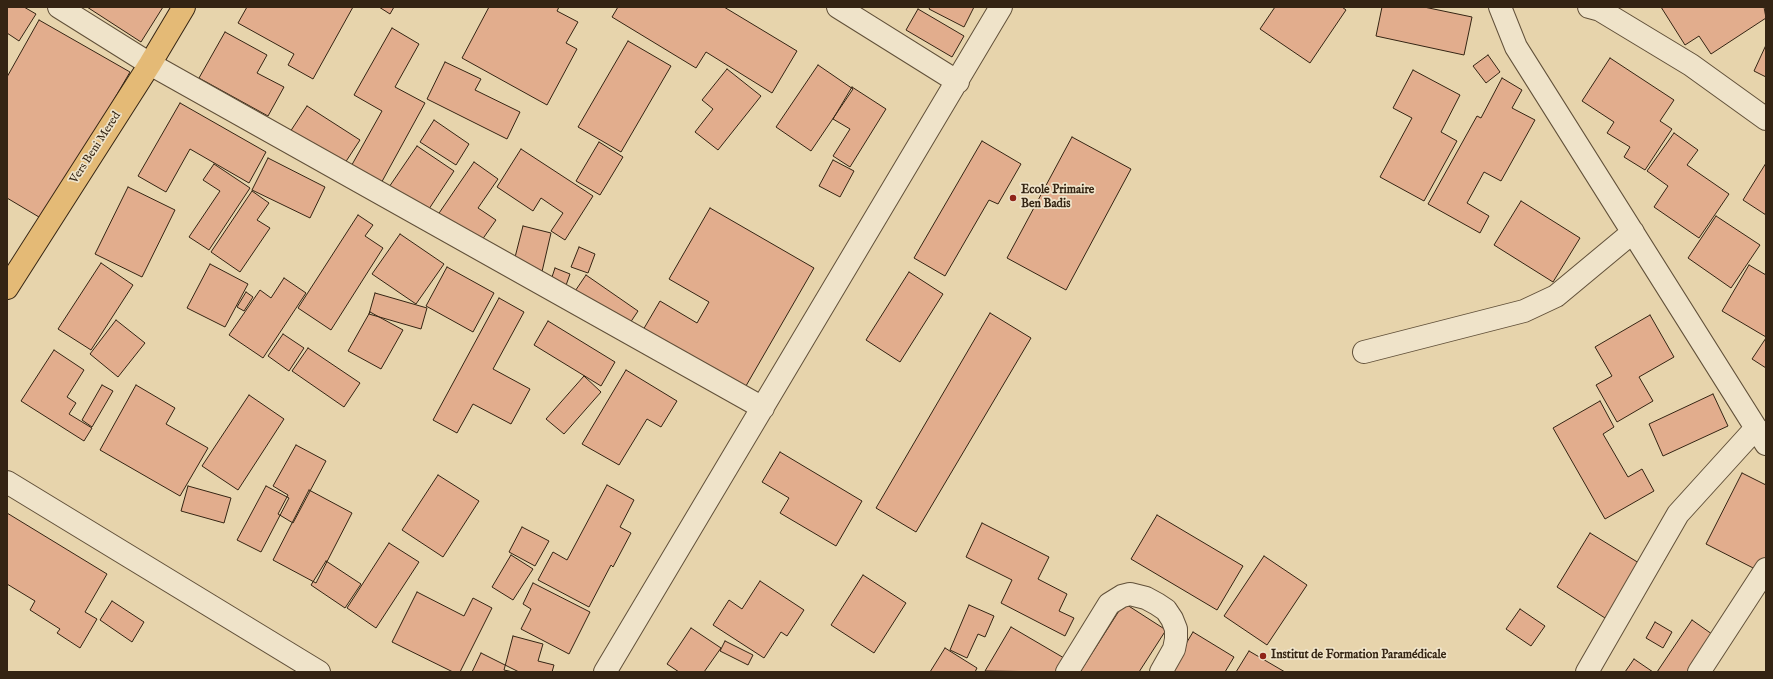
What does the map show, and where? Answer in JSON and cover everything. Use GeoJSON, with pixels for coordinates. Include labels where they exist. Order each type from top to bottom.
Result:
{"type":"FeatureCollection","features":[{"type":"Feature","properties":{"kind":"main road","name":"Vers Beni Mered"},"geometry":{"type":"LineString","coordinates":[[7,288],[150,64],[184,7]]}},
{"type":"Feature","properties":{"kind":"street"},"geometry":{"type":"LineString","coordinates":[[59,7],[150,64],[763,408]]}},
{"type":"Feature","properties":{"kind":"street"},"geometry":{"type":"LineString","coordinates":[[838,7],[866,14],[958,82]]}},
{"type":"Feature","properties":{"kind":"street"},"geometry":{"type":"LineString","coordinates":[[605,672],[958,82],[1001,7]]}},
{"type":"Feature","properties":{"kind":"street"},"geometry":{"type":"LineString","coordinates":[[1500,7],[1516,47],[1761,436],[1678,514],[1586,672]]}},
{"type":"Feature","properties":{"kind":"street"},"geometry":{"type":"LineString","coordinates":[[1589,7],[1600,10],[1691,65],[1766,119]]}},
{"type":"Feature","properties":{"kind":"street"},"geometry":{"type":"LineString","coordinates":[[1364,352],[1524,312],[1556,296],[1633,232]]}},
{"type":"Feature","properties":{"kind":"street"},"geometry":{"type":"LineString","coordinates":[[7,482],[319,672]]}},
{"type":"Feature","properties":{"kind":"street"},"geometry":{"type":"LineString","coordinates":[[1699,672],[1766,569]]}},
{"type":"Feature","properties":{"kind":"street"},"geometry":{"type":"LineString","coordinates":[[1067,672],[1109,604],[1118,597],[1130,594],[1146,598],[1166,610],[1176,629],[1174,650],[1161,672]]}},
{"type":"Feature","properties":{"kind":"building"},"geometry":{"type":"Polygon","coordinates":[[[7,7],[24,7],[36,14],[19,41],[7,33],[7,7]]]}},
{"type":"Feature","properties":{"kind":"building"},"geometry":{"type":"Polygon","coordinates":[[[87,7],[163,7],[141,42],[87,7]]]}},
{"type":"Feature","properties":{"kind":"building"},"geometry":{"type":"Polygon","coordinates":[[[247,7],[353,7],[313,79],[288,65],[294,54],[238,23],[247,7]]]}},
{"type":"Feature","properties":{"kind":"building"},"geometry":{"type":"Polygon","coordinates":[[[379,7],[394,7],[390,14],[379,7]]]}},
{"type":"Feature","properties":{"kind":"building"},"geometry":{"type":"Polygon","coordinates":[[[489,7],[559,7],[557,11],[578,22],[566,43],[577,49],[547,105],[462,58],[489,7]]]}},
{"type":"Feature","properties":{"kind":"building"},"geometry":{"type":"Polygon","coordinates":[[[618,7],[724,7],[797,51],[772,93],[706,52],[696,68],[612,17],[618,7]]]}},
{"type":"Feature","properties":{"kind":"building"},"geometry":{"type":"Polygon","coordinates":[[[930,7],[974,7],[964,27],[929,9],[930,7]]]}},
{"type":"Feature","properties":{"kind":"building"},"geometry":{"type":"Polygon","coordinates":[[[1275,7],[1342,7],[1346,10],[1310,63],[1260,29],[1275,7]]]}},
{"type":"Feature","properties":{"kind":"building"},"geometry":{"type":"Polygon","coordinates":[[[1382,7],[1424,7],[1472,17],[1464,55],[1376,36],[1382,7]]]}},
{"type":"Feature","properties":{"kind":"building"},"geometry":{"type":"Polygon","coordinates":[[[1661,7],[1764,7],[1766,18],[1711,54],[1699,36],[1685,45],[1661,7]]]}},
{"type":"Feature","properties":{"kind":"building"},"geometry":{"type":"Polygon","coordinates":[[[918,9],[964,36],[952,57],[906,30],[918,9]]]}},
{"type":"Feature","properties":{"kind":"building"},"geometry":{"type":"Polygon","coordinates":[[[39,20],[130,72],[44,220],[7,198],[7,77],[39,20]]]}},
{"type":"Feature","properties":{"kind":"building"},"geometry":{"type":"Polygon","coordinates":[[[392,28],[419,44],[395,87],[425,103],[379,187],[349,170],[382,111],[354,95],[392,28]]]}},
{"type":"Feature","properties":{"kind":"building"},"geometry":{"type":"Polygon","coordinates":[[[225,32],[267,55],[257,73],[284,87],[268,116],[199,78],[225,32]]]}},
{"type":"Feature","properties":{"kind":"building"},"geometry":{"type":"Polygon","coordinates":[[[628,41],[671,66],[621,152],[578,127],[628,41]]]}},
{"type":"Feature","properties":{"kind":"building"},"geometry":{"type":"Polygon","coordinates":[[[1766,45],[1766,77],[1754,71],[1766,45]]]}},
{"type":"Feature","properties":{"kind":"building"},"geometry":{"type":"Polygon","coordinates":[[[1488,55],[1500,72],[1486,83],[1473,66],[1488,55]]]}},
{"type":"Feature","properties":{"kind":"building"},"geometry":{"type":"Polygon","coordinates":[[[1610,58],[1674,100],[1660,121],[1672,129],[1645,170],[1624,157],[1630,147],[1607,133],[1614,122],[1582,101],[1610,58]]]}},
{"type":"Feature","properties":{"kind":"building"},"geometry":{"type":"Polygon","coordinates":[[[445,62],[481,79],[475,90],[520,112],[507,139],[427,99],[445,62]]]}},
{"type":"Feature","properties":{"kind":"building"},"geometry":{"type":"Polygon","coordinates":[[[818,65],[853,89],[811,151],[776,127],[818,65]]]}},
{"type":"Feature","properties":{"kind":"building"},"geometry":{"type":"Polygon","coordinates":[[[727,69],[761,96],[718,150],[695,132],[713,109],[702,100],[727,69]]]}},
{"type":"Feature","properties":{"kind":"building"},"geometry":{"type":"Polygon","coordinates":[[[1413,70],[1460,95],[1441,132],[1457,141],[1424,201],[1380,177],[1412,118],[1393,108],[1413,70]]]}},
{"type":"Feature","properties":{"kind":"building"},"geometry":{"type":"Polygon","coordinates":[[[1502,78],[1522,90],[1512,108],[1535,120],[1501,181],[1484,172],[1467,203],[1489,216],[1480,233],[1428,204],[1477,116],[1481,118],[1502,78]]]}},
{"type":"Feature","properties":{"kind":"building"},"geometry":{"type":"Polygon","coordinates":[[[852,87],[886,109],[850,167],[833,156],[850,129],[833,119],[852,87]]]}},
{"type":"Feature","properties":{"kind":"building"},"geometry":{"type":"Polygon","coordinates":[[[180,103],[266,152],[249,183],[190,149],[166,192],[138,176],[180,103]]]}},
{"type":"Feature","properties":{"kind":"building"},"geometry":{"type":"Polygon","coordinates":[[[307,106],[360,140],[343,166],[290,132],[307,106]]]}},
{"type":"Feature","properties":{"kind":"building"},"geometry":{"type":"Polygon","coordinates":[[[434,120],[469,144],[456,165],[420,142],[434,120]]]}},
{"type":"Feature","properties":{"kind":"building"},"geometry":{"type":"Polygon","coordinates":[[[1674,133],[1698,150],[1687,165],[1729,194],[1699,238],[1654,207],[1668,186],[1647,171],[1674,133]]]}},
{"type":"Feature","properties":{"kind":"building"},"geometry":{"type":"Polygon","coordinates":[[[1072,137],[1131,169],[1066,290],[1007,258],[1072,137]]]}},
{"type":"Feature","properties":{"kind":"building"},"geometry":{"type":"Polygon","coordinates":[[[982,141],[1021,164],[998,204],[989,200],[945,276],[914,258],[982,141]]]}},
{"type":"Feature","properties":{"kind":"building"},"geometry":{"type":"Polygon","coordinates":[[[599,142],[623,157],[600,195],[576,181],[599,142]]]}},
{"type":"Feature","properties":{"kind":"building"},"geometry":{"type":"Polygon","coordinates":[[[417,146],[454,171],[425,215],[387,190],[417,146]]]}},
{"type":"Feature","properties":{"kind":"building"},"geometry":{"type":"Polygon","coordinates":[[[521,149],[593,196],[565,240],[551,231],[563,213],[541,198],[533,211],[497,187],[521,149]]]}},
{"type":"Feature","properties":{"kind":"building"},"geometry":{"type":"Polygon","coordinates":[[[268,158],[325,187],[310,218],[252,190],[268,158]]]}},
{"type":"Feature","properties":{"kind":"building"},"geometry":{"type":"Polygon","coordinates":[[[833,160],[854,171],[840,197],[819,186],[833,160]]]}},
{"type":"Feature","properties":{"kind":"building"},"geometry":{"type":"Polygon","coordinates":[[[474,162],[498,179],[478,208],[496,220],[477,247],[435,219],[474,162]]]}},
{"type":"Feature","properties":{"kind":"building"},"geometry":{"type":"Polygon","coordinates":[[[1766,163],[1766,215],[1743,200],[1766,163]]]}},
{"type":"Feature","properties":{"kind":"building"},"geometry":{"type":"Polygon","coordinates":[[[214,164],[250,188],[209,250],[189,237],[220,191],[203,180],[214,164]]]}},
{"type":"Feature","properties":{"kind":"building"},"geometry":{"type":"Polygon","coordinates":[[[128,187],[175,210],[142,277],[95,254],[128,187]]]}},
{"type":"Feature","properties":{"kind":"building"},"geometry":{"type":"Polygon","coordinates":[[[252,191],[269,203],[257,220],[270,228],[240,272],[211,252],[252,191]]]}},
{"type":"Feature","properties":{"kind":"building"},"geometry":{"type":"Polygon","coordinates":[[[1521,201],[1580,238],[1553,282],[1494,245],[1521,201]]]}},
{"type":"Feature","properties":{"kind":"building"},"geometry":{"type":"Polygon","coordinates":[[[710,208],[814,268],[739,398],[636,342],[660,301],[697,323],[709,302],[669,279],[710,208]]]}},
{"type":"Feature","properties":{"kind":"building"},"geometry":{"type":"Polygon","coordinates":[[[358,215],[373,225],[365,236],[383,248],[331,330],[298,308],[358,215]]]}},
{"type":"Feature","properties":{"kind":"building"},"geometry":{"type":"Polygon","coordinates":[[[1716,216],[1760,245],[1731,288],[1688,258],[1716,216]]]}},
{"type":"Feature","properties":{"kind":"building"},"geometry":{"type":"Polygon","coordinates":[[[523,226],[551,233],[541,276],[512,269],[523,226]]]}},
{"type":"Feature","properties":{"kind":"building"},"geometry":{"type":"Polygon","coordinates":[[[400,234],[444,264],[416,304],[372,274],[400,234]]]}},
{"type":"Feature","properties":{"kind":"building"},"geometry":{"type":"Polygon","coordinates":[[[579,247],[595,254],[588,273],[571,267],[579,247]]]}},
{"type":"Feature","properties":{"kind":"building"},"geometry":{"type":"Polygon","coordinates":[[[101,263],[133,285],[91,350],[58,329],[101,263]]]}},
{"type":"Feature","properties":{"kind":"building"},"geometry":{"type":"Polygon","coordinates":[[[210,264],[248,284],[225,327],[187,308],[210,264]]]}},
{"type":"Feature","properties":{"kind":"building"},"geometry":{"type":"Polygon","coordinates":[[[1749,265],[1766,275],[1766,337],[1722,311],[1749,265]]]}},
{"type":"Feature","properties":{"kind":"building"},"geometry":{"type":"Polygon","coordinates":[[[447,267],[494,293],[473,332],[426,306],[447,267]]]}},
{"type":"Feature","properties":{"kind":"building"},"geometry":{"type":"Polygon","coordinates":[[[555,268],[570,274],[564,291],[549,286],[555,268]]]}},
{"type":"Feature","properties":{"kind":"building"},"geometry":{"type":"Polygon","coordinates":[[[909,272],[943,294],[900,362],[866,340],[909,272]]]}},
{"type":"Feature","properties":{"kind":"building"},"geometry":{"type":"Polygon","coordinates":[[[586,275],[638,311],[622,335],[569,300],[586,275]]]}},
{"type":"Feature","properties":{"kind":"building"},"geometry":{"type":"Polygon","coordinates":[[[284,278],[306,293],[263,358],[229,335],[260,290],[271,298],[284,278]]]}},
{"type":"Feature","properties":{"kind":"building"},"geometry":{"type":"Polygon","coordinates":[[[246,292],[253,297],[244,311],[237,307],[246,292]]]}},
{"type":"Feature","properties":{"kind":"building"},"geometry":{"type":"Polygon","coordinates":[[[375,293],[427,308],[421,329],[369,314],[375,293]]]}},
{"type":"Feature","properties":{"kind":"building"},"geometry":{"type":"Polygon","coordinates":[[[499,298],[524,312],[493,369],[530,389],[511,424],[473,404],[457,433],[433,420],[499,298]]]}},
{"type":"Feature","properties":{"kind":"building"},"geometry":{"type":"Polygon","coordinates":[[[370,312],[403,330],[381,369],[348,351],[370,312]]]}},
{"type":"Feature","properties":{"kind":"building"},"geometry":{"type":"Polygon","coordinates":[[[990,313],[1031,338],[916,532],[876,508],[990,313]]]}},
{"type":"Feature","properties":{"kind":"building"},"geometry":{"type":"Polygon","coordinates":[[[1650,315],[1674,357],[1639,377],[1653,401],[1617,422],[1596,385],[1612,376],[1595,347],[1650,315]]]}},
{"type":"Feature","properties":{"kind":"building"},"geometry":{"type":"Polygon","coordinates":[[[116,320],[145,343],[118,377],[90,354],[116,320]]]}},
{"type":"Feature","properties":{"kind":"building"},"geometry":{"type":"Polygon","coordinates":[[[548,321],[615,362],[601,386],[534,345],[548,321]]]}},
{"type":"Feature","properties":{"kind":"building"},"geometry":{"type":"Polygon","coordinates":[[[283,334],[304,348],[289,371],[268,356],[283,334]]]}},
{"type":"Feature","properties":{"kind":"building"},"geometry":{"type":"Polygon","coordinates":[[[1766,338],[1766,368],[1752,359],[1766,338]]]}},
{"type":"Feature","properties":{"kind":"building"},"geometry":{"type":"Polygon","coordinates":[[[308,348],[360,383],[344,407],[292,371],[308,348]]]}},
{"type":"Feature","properties":{"kind":"building"},"geometry":{"type":"Polygon","coordinates":[[[54,350],[84,370],[67,397],[76,403],[69,414],[92,428],[84,441],[21,401],[54,350]]]}},
{"type":"Feature","properties":{"kind":"building"},"geometry":{"type":"Polygon","coordinates":[[[626,370],[677,401],[661,427],[647,419],[619,465],[582,444],[626,370]]]}},
{"type":"Feature","properties":{"kind":"building"},"geometry":{"type":"Polygon","coordinates":[[[584,376],[601,392],[564,434],[546,419],[584,376]]]}},
{"type":"Feature","properties":{"kind":"building"},"geometry":{"type":"Polygon","coordinates":[[[102,385],[113,391],[92,427],[82,420],[102,385]]]}},
{"type":"Feature","properties":{"kind":"building"},"geometry":{"type":"Polygon","coordinates":[[[136,385],[175,408],[166,424],[208,448],[180,496],[100,450],[136,385]]]}},
{"type":"Feature","properties":{"kind":"building"},"geometry":{"type":"Polygon","coordinates":[[[1713,394],[1728,426],[1663,456],[1649,424],[1713,394]]]}},
{"type":"Feature","properties":{"kind":"building"},"geometry":{"type":"Polygon","coordinates":[[[249,395],[284,419],[238,490],[202,466],[249,395]]]}},
{"type":"Feature","properties":{"kind":"building"},"geometry":{"type":"Polygon","coordinates":[[[1600,401],[1614,427],[1603,434],[1628,477],[1642,469],[1654,491],[1605,519],[1553,428],[1600,401]]]}},
{"type":"Feature","properties":{"kind":"building"},"geometry":{"type":"Polygon","coordinates":[[[296,445],[326,461],[293,523],[278,514],[288,495],[273,486],[296,445]]]}},
{"type":"Feature","properties":{"kind":"building"},"geometry":{"type":"Polygon","coordinates":[[[780,452],[862,501],[836,546],[780,513],[789,498],[762,482],[780,452]]]}},
{"type":"Feature","properties":{"kind":"building"},"geometry":{"type":"Polygon","coordinates":[[[1742,473],[1766,485],[1766,563],[1761,572],[1706,544],[1742,473]]]}},
{"type":"Feature","properties":{"kind":"building"},"geometry":{"type":"Polygon","coordinates":[[[438,475],[479,501],[443,557],[402,530],[438,475]]]}},
{"type":"Feature","properties":{"kind":"building"},"geometry":{"type":"Polygon","coordinates":[[[607,485],[634,500],[620,527],[631,533],[613,567],[611,565],[589,607],[538,580],[553,552],[567,560],[607,485]]]}},
{"type":"Feature","properties":{"kind":"building"},"geometry":{"type":"Polygon","coordinates":[[[188,486],[231,498],[224,523],[181,511],[188,486]]]}},
{"type":"Feature","properties":{"kind":"building"},"geometry":{"type":"Polygon","coordinates":[[[266,486],[289,498],[261,552],[237,540],[266,486]]]}},
{"type":"Feature","properties":{"kind":"building"},"geometry":{"type":"Polygon","coordinates":[[[309,490],[352,513],[316,583],[273,560],[309,490]]]}},
{"type":"Feature","properties":{"kind":"building"},"geometry":{"type":"Polygon","coordinates":[[[7,513],[107,574],[85,612],[97,619],[80,648],[57,633],[60,629],[30,610],[35,601],[7,584],[7,513]]]}},
{"type":"Feature","properties":{"kind":"building"},"geometry":{"type":"Polygon","coordinates":[[[1157,515],[1243,566],[1217,610],[1131,559],[1157,515]]]}},
{"type":"Feature","properties":{"kind":"building"},"geometry":{"type":"Polygon","coordinates":[[[982,523],[1049,557],[1038,579],[1067,594],[1059,611],[1074,618],[1065,636],[1001,603],[1012,580],[966,557],[982,523]]]}},
{"type":"Feature","properties":{"kind":"building"},"geometry":{"type":"Polygon","coordinates":[[[522,527],[549,541],[535,566],[509,552],[522,527]]]}},
{"type":"Feature","properties":{"kind":"building"},"geometry":{"type":"Polygon","coordinates":[[[1590,533],[1639,563],[1605,618],[1557,587],[1590,533]]]}},
{"type":"Feature","properties":{"kind":"building"},"geometry":{"type":"Polygon","coordinates":[[[389,543],[419,562],[376,628],[347,608],[389,543]]]}},
{"type":"Feature","properties":{"kind":"building"},"geometry":{"type":"Polygon","coordinates":[[[511,555],[533,569],[513,600],[492,587],[511,555]]]}},
{"type":"Feature","properties":{"kind":"building"},"geometry":{"type":"Polygon","coordinates":[[[1264,556],[1307,585],[1267,645],[1224,616],[1264,556]]]}},
{"type":"Feature","properties":{"kind":"building"},"geometry":{"type":"Polygon","coordinates":[[[326,561],[361,584],[345,608],[311,585],[326,561]]]}},
{"type":"Feature","properties":{"kind":"building"},"geometry":{"type":"Polygon","coordinates":[[[863,575],[906,603],[874,653],[831,625],[863,575]]]}},
{"type":"Feature","properties":{"kind":"building"},"geometry":{"type":"Polygon","coordinates":[[[760,581],[804,610],[787,636],[781,632],[764,658],[713,625],[729,600],[742,609],[760,581]]]}},
{"type":"Feature","properties":{"kind":"building"},"geometry":{"type":"Polygon","coordinates":[[[533,583],[590,612],[569,654],[521,629],[531,609],[523,604],[533,583]]]}},
{"type":"Feature","properties":{"kind":"building"},"geometry":{"type":"Polygon","coordinates":[[[417,592],[464,616],[473,598],[492,608],[460,672],[453,672],[392,642],[417,592]]]}},
{"type":"Feature","properties":{"kind":"building"},"geometry":{"type":"Polygon","coordinates":[[[112,601],[144,622],[132,642],[100,620],[112,601]]]}},
{"type":"Feature","properties":{"kind":"building"},"geometry":{"type":"Polygon","coordinates":[[[1124,603],[1166,630],[1139,672],[1080,672],[1124,603]]]}},
{"type":"Feature","properties":{"kind":"building"},"geometry":{"type":"Polygon","coordinates":[[[969,605],[994,616],[985,637],[978,634],[967,658],[950,650],[969,605]]]}},
{"type":"Feature","properties":{"kind":"building"},"geometry":{"type":"Polygon","coordinates":[[[1520,609],[1545,626],[1531,646],[1506,629],[1520,609]]]}},
{"type":"Feature","properties":{"kind":"building"},"geometry":{"type":"Polygon","coordinates":[[[1692,620],[1719,639],[1697,672],[1657,672],[1692,620]]]}},
{"type":"Feature","properties":{"kind":"building"},"geometry":{"type":"Polygon","coordinates":[[[1655,622],[1672,632],[1663,648],[1646,638],[1655,622]]]}},
{"type":"Feature","properties":{"kind":"building"},"geometry":{"type":"Polygon","coordinates":[[[1011,627],[1064,658],[1056,672],[985,671],[1011,627]]]}},
{"type":"Feature","properties":{"kind":"building"},"geometry":{"type":"Polygon","coordinates":[[[691,628],[721,648],[704,672],[679,672],[667,664],[691,628]]]}},
{"type":"Feature","properties":{"kind":"building"},"geometry":{"type":"Polygon","coordinates":[[[1193,632],[1234,657],[1225,672],[1169,672],[1193,632]]]}},
{"type":"Feature","properties":{"kind":"building"},"geometry":{"type":"Polygon","coordinates":[[[513,636],[543,644],[538,661],[554,665],[552,672],[513,672],[504,670],[513,636]]]}},
{"type":"Feature","properties":{"kind":"building"},"geometry":{"type":"Polygon","coordinates":[[[725,641],[753,655],[748,665],[720,651],[725,641]]]}},
{"type":"Feature","properties":{"kind":"building"},"geometry":{"type":"Polygon","coordinates":[[[945,648],[977,668],[975,672],[930,672],[945,648]]]}},
{"type":"Feature","properties":{"kind":"building"},"geometry":{"type":"Polygon","coordinates":[[[1249,651],[1285,672],[1236,672],[1249,651]]]}},
{"type":"Feature","properties":{"kind":"building"},"geometry":{"type":"Polygon","coordinates":[[[481,653],[519,672],[472,672],[481,653]]]}},
{"type":"Feature","properties":{"kind":"building"},"geometry":{"type":"Polygon","coordinates":[[[1634,659],[1653,672],[1625,672],[1634,659]]]}},
{"type":"Feature","properties":{"kind":"place","name":"Ecole Primaire Ben Badis"},"geometry":{"type":"Point","coordinates":[1013,198]}},
{"type":"Feature","properties":{"kind":"place","name":"Institut de Formation Paramédicale"},"geometry":{"type":"Point","coordinates":[1263,656]}}]}
